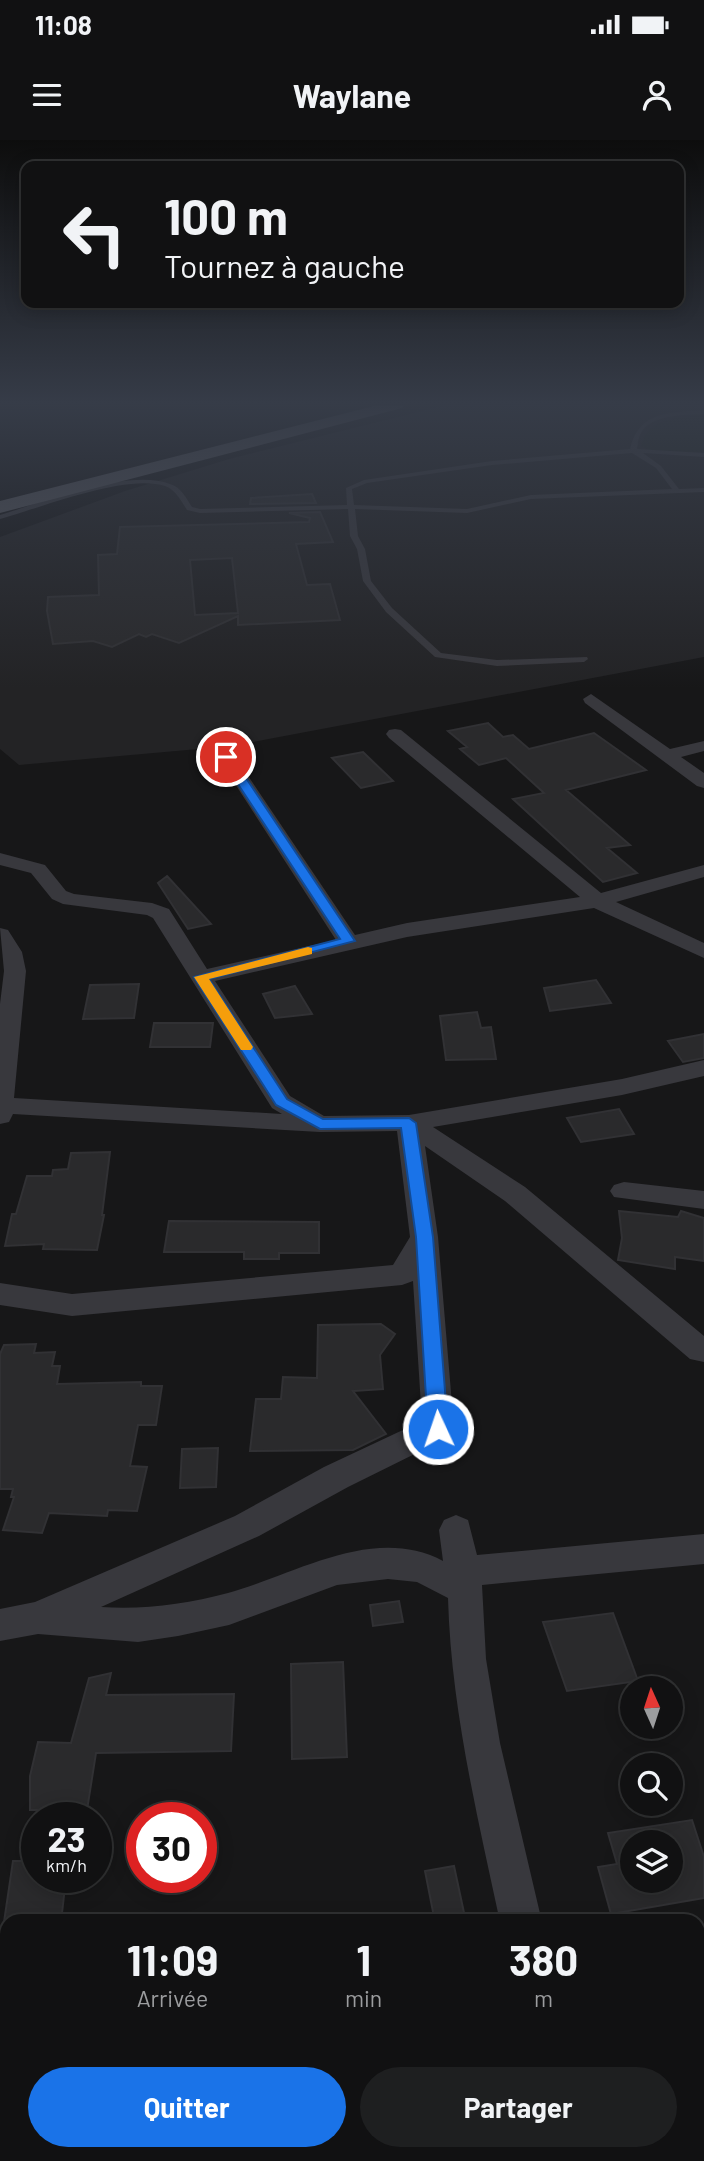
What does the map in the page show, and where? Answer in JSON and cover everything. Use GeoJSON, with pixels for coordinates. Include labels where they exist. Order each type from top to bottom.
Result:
{"type":"FeatureCollection","features":[{"type":"Feature","properties":{"kind":"main road"},"geometry":{"type":"LineString","coordinates":[[0,507],[30,499]]}},
{"type":"Feature","properties":{"kind":"street"},"geometry":{"type":"LineString","coordinates":[[591,699],[704,782]]}},
{"type":"Feature","properties":{"kind":"street"},"geometry":{"type":"LineString","coordinates":[[395,734],[597,901],[704,951]]}},
{"type":"Feature","properties":{"kind":"street"},"geometry":{"type":"LineString","coordinates":[[667,755],[704,746]]}},
{"type":"Feature","properties":{"kind":"street"},"geometry":{"type":"LineString","coordinates":[[226,757],[348,941]]}},
{"type":"Feature","properties":{"kind":"street"},"geometry":{"type":"LineString","coordinates":[[0,859],[37,869],[59,895],[70,900],[152,909],[161,914],[281,1102],[320,1124]]}},
{"type":"Feature","properties":{"kind":"street"},"geometry":{"type":"LineString","coordinates":[[201,977],[348,941],[597,901],[704,871]]}},
{"type":"Feature","properties":{"kind":"street"},"geometry":{"type":"LineString","coordinates":[[0,935],[11,952],[15,971],[1,1110],[320,1124],[409,1123],[621,1087],[704,1068]]}},
{"type":"Feature","properties":{"kind":"street"},"geometry":{"type":"LineString","coordinates":[[0,1625],[38,1618],[247,1526],[336,1477],[438,1429],[424,1237],[409,1123]]}},
{"type":"Feature","properties":{"kind":"street"},"geometry":{"type":"LineString","coordinates":[[409,1123],[515,1194],[701,1351]]}},
{"type":"Feature","properties":{"kind":"street"},"geometry":{"type":"LineString","coordinates":[[624,1191],[704,1200]]}},
{"type":"Feature","properties":{"kind":"street"},"geometry":{"type":"LineString","coordinates":[[0,1294],[72,1305],[402,1275],[424,1237]]}},
{"type":"Feature","properties":{"kind":"street"},"geometry":{"type":"LineString","coordinates":[[456,1530],[468,1659],[481,1743],[519,1914]]}},
{"type":"Feature","properties":{"kind":"street"},"geometry":{"type":"LineString","coordinates":[[38,1618],[138,1626],[229,1609],[337,1570],[388,1564],[422,1567],[462,1581],[704,1549]]}},
{"type":"Feature","properties":{"kind":"lane"},"geometry":{"type":"LineString","coordinates":[[0,517],[66,499]]}},
{"type":"Feature","properties":{"kind":"lane"},"geometry":{"type":"LineString","coordinates":[[184,499],[192,510],[352,506],[467,511],[498,507],[511,499]]}},
{"type":"Feature","properties":{"kind":"lane"},"geometry":{"type":"LineString","coordinates":[[351,499],[354,536],[361,549],[366,581],[389,610],[438,655],[497,663],[583,659]]}},
{"type":"Feature","properties":{"kind":"shaded area"},"geometry":{"type":"Polygon","coordinates":[[[102,499],[704,499],[704,657],[232,746],[19,765],[0,749],[0,537],[102,499]]]}},
{"type":"Feature","properties":{"kind":"building"},"geometry":{"type":"Polygon","coordinates":[[[251,499],[314,499],[316,503],[250,504],[251,499]]]}},
{"type":"Feature","properties":{"kind":"building"},"geometry":{"type":"Polygon","coordinates":[[[320,512],[333,542],[296,544],[307,585],[330,584],[340,620],[238,625],[238,616],[179,643],[152,634],[146,637],[139,634],[112,647],[93,641],[53,644],[47,611],[48,597],[99,595],[98,555],[117,554],[120,527],[309,522],[310,518],[289,513],[320,512]],[[232,558],[190,560],[195,615],[238,613],[232,558]]]}},
{"type":"Feature","properties":{"kind":"building"},"geometry":{"type":"Polygon","coordinates":[[[488,723],[503,737],[513,735],[529,749],[594,733],[646,770],[566,790],[630,845],[607,848],[637,873],[603,882],[513,799],[544,793],[506,758],[479,765],[460,749],[467,747],[448,731],[488,723]]]}},
{"type":"Feature","properties":{"kind":"building"},"geometry":{"type":"Polygon","coordinates":[[[363,752],[393,781],[361,788],[332,758],[363,752]]]}},
{"type":"Feature","properties":{"kind":"building"},"geometry":{"type":"Polygon","coordinates":[[[167,876],[211,924],[188,929],[158,883],[167,876]]]}},
{"type":"Feature","properties":{"kind":"building"},"geometry":{"type":"Polygon","coordinates":[[[596,980],[611,1003],[550,1011],[544,988],[596,980]]]}},
{"type":"Feature","properties":{"kind":"building"},"geometry":{"type":"Polygon","coordinates":[[[139,984],[134,1018],[83,1019],[90,985],[139,984]]]}},
{"type":"Feature","properties":{"kind":"building"},"geometry":{"type":"Polygon","coordinates":[[[295,986],[312,1014],[275,1018],[263,994],[295,986]]]}},
{"type":"Feature","properties":{"kind":"building"},"geometry":{"type":"Polygon","coordinates":[[[477,1012],[481,1028],[491,1027],[496,1059],[446,1060],[440,1016],[477,1012]]]}},
{"type":"Feature","properties":{"kind":"building"},"geometry":{"type":"Polygon","coordinates":[[[154,1023],[213,1023],[210,1047],[150,1047],[154,1023]]]}},
{"type":"Feature","properties":{"kind":"building"},"geometry":{"type":"Polygon","coordinates":[[[704,1034],[704,1058],[683,1062],[668,1041],[704,1034]]]}},
{"type":"Feature","properties":{"kind":"building"},"geometry":{"type":"Polygon","coordinates":[[[619,1109],[634,1134],[581,1142],[567,1118],[619,1109]]]}},
{"type":"Feature","properties":{"kind":"building"},"geometry":{"type":"Polygon","coordinates":[[[110,1152],[104,1215],[97,1250],[43,1249],[44,1244],[5,1246],[12,1214],[16,1214],[27,1176],[52,1176],[53,1170],[68,1169],[71,1153],[110,1152]]]}},
{"type":"Feature","properties":{"kind":"building"},"geometry":{"type":"Polygon","coordinates":[[[619,1211],[678,1217],[681,1211],[704,1218],[704,1261],[675,1257],[675,1269],[618,1260],[622,1238],[619,1211]]]}},
{"type":"Feature","properties":{"kind":"building"},"geometry":{"type":"Polygon","coordinates":[[[169,1221],[319,1222],[319,1253],[279,1253],[279,1259],[244,1259],[244,1252],[164,1252],[169,1221]]]}},
{"type":"Feature","properties":{"kind":"building"},"geometry":{"type":"Polygon","coordinates":[[[381,1324],[395,1334],[380,1355],[383,1389],[353,1391],[386,1434],[353,1450],[250,1451],[256,1399],[281,1399],[283,1377],[317,1378],[318,1325],[381,1324]]]}},
{"type":"Feature","properties":{"kind":"building"},"geometry":{"type":"Polygon","coordinates":[[[36,1344],[34,1353],[55,1352],[52,1366],[60,1366],[57,1384],[141,1382],[141,1386],[162,1386],[156,1425],[138,1425],[130,1466],[147,1467],[137,1511],[108,1510],[107,1516],[49,1513],[42,1533],[3,1530],[14,1497],[11,1497],[13,1489],[0,1489],[0,1354],[4,1345],[36,1344]]]}},
{"type":"Feature","properties":{"kind":"building"},"geometry":{"type":"Polygon","coordinates":[[[218,1448],[216,1487],[180,1488],[182,1449],[218,1448]]]}},
{"type":"Feature","properties":{"kind":"building"},"geometry":{"type":"Polygon","coordinates":[[[399,1601],[403,1622],[373,1626],[370,1605],[399,1601]]]}},
{"type":"Feature","properties":{"kind":"building"},"geometry":{"type":"Polygon","coordinates":[[[613,1613],[636,1676],[620,1676],[620,1684],[567,1691],[543,1622],[613,1613]]]}},
{"type":"Feature","properties":{"kind":"building"},"geometry":{"type":"Polygon","coordinates":[[[343,1662],[347,1757],[292,1759],[291,1664],[343,1662]]]}},
{"type":"Feature","properties":{"kind":"building"},"geometry":{"type":"Polygon","coordinates":[[[111,1673],[106,1695],[234,1694],[231,1751],[96,1753],[88,1802],[30,1802],[30,1776],[38,1742],[71,1743],[89,1678],[111,1673]]]}},
{"type":"Feature","properties":{"kind":"building"},"geometry":{"type":"Polygon","coordinates":[[[692,1820],[704,1857],[704,1898],[611,1914],[598,1867],[617,1864],[608,1833],[620,1831],[620,1893],[683,1893],[683,1830],[627,1830],[692,1820]]]}},
{"type":"Feature","properties":{"kind":"building"},"geometry":{"type":"Polygon","coordinates":[[[13,1861],[21,1861],[21,1893],[64,1893],[62,1914],[5,1914],[13,1861]]]}},
{"type":"Feature","properties":{"kind":"building"},"geometry":{"type":"Polygon","coordinates":[[[454,1866],[464,1914],[433,1914],[425,1871],[454,1866]]]}},
{"type":"Feature","properties":{"kind":"slow traffic"},"geometry":{"type":"LineString","coordinates":[[246,1047],[201,977],[308,951]]}},
{"type":"Feature","properties":{"kind":"route"},"geometry":{"type":"LineString","coordinates":[[226,757],[326,912],[348,941],[201,977],[281,1102],[320,1124],[409,1123],[435,1353],[438,1429]]}}]}
